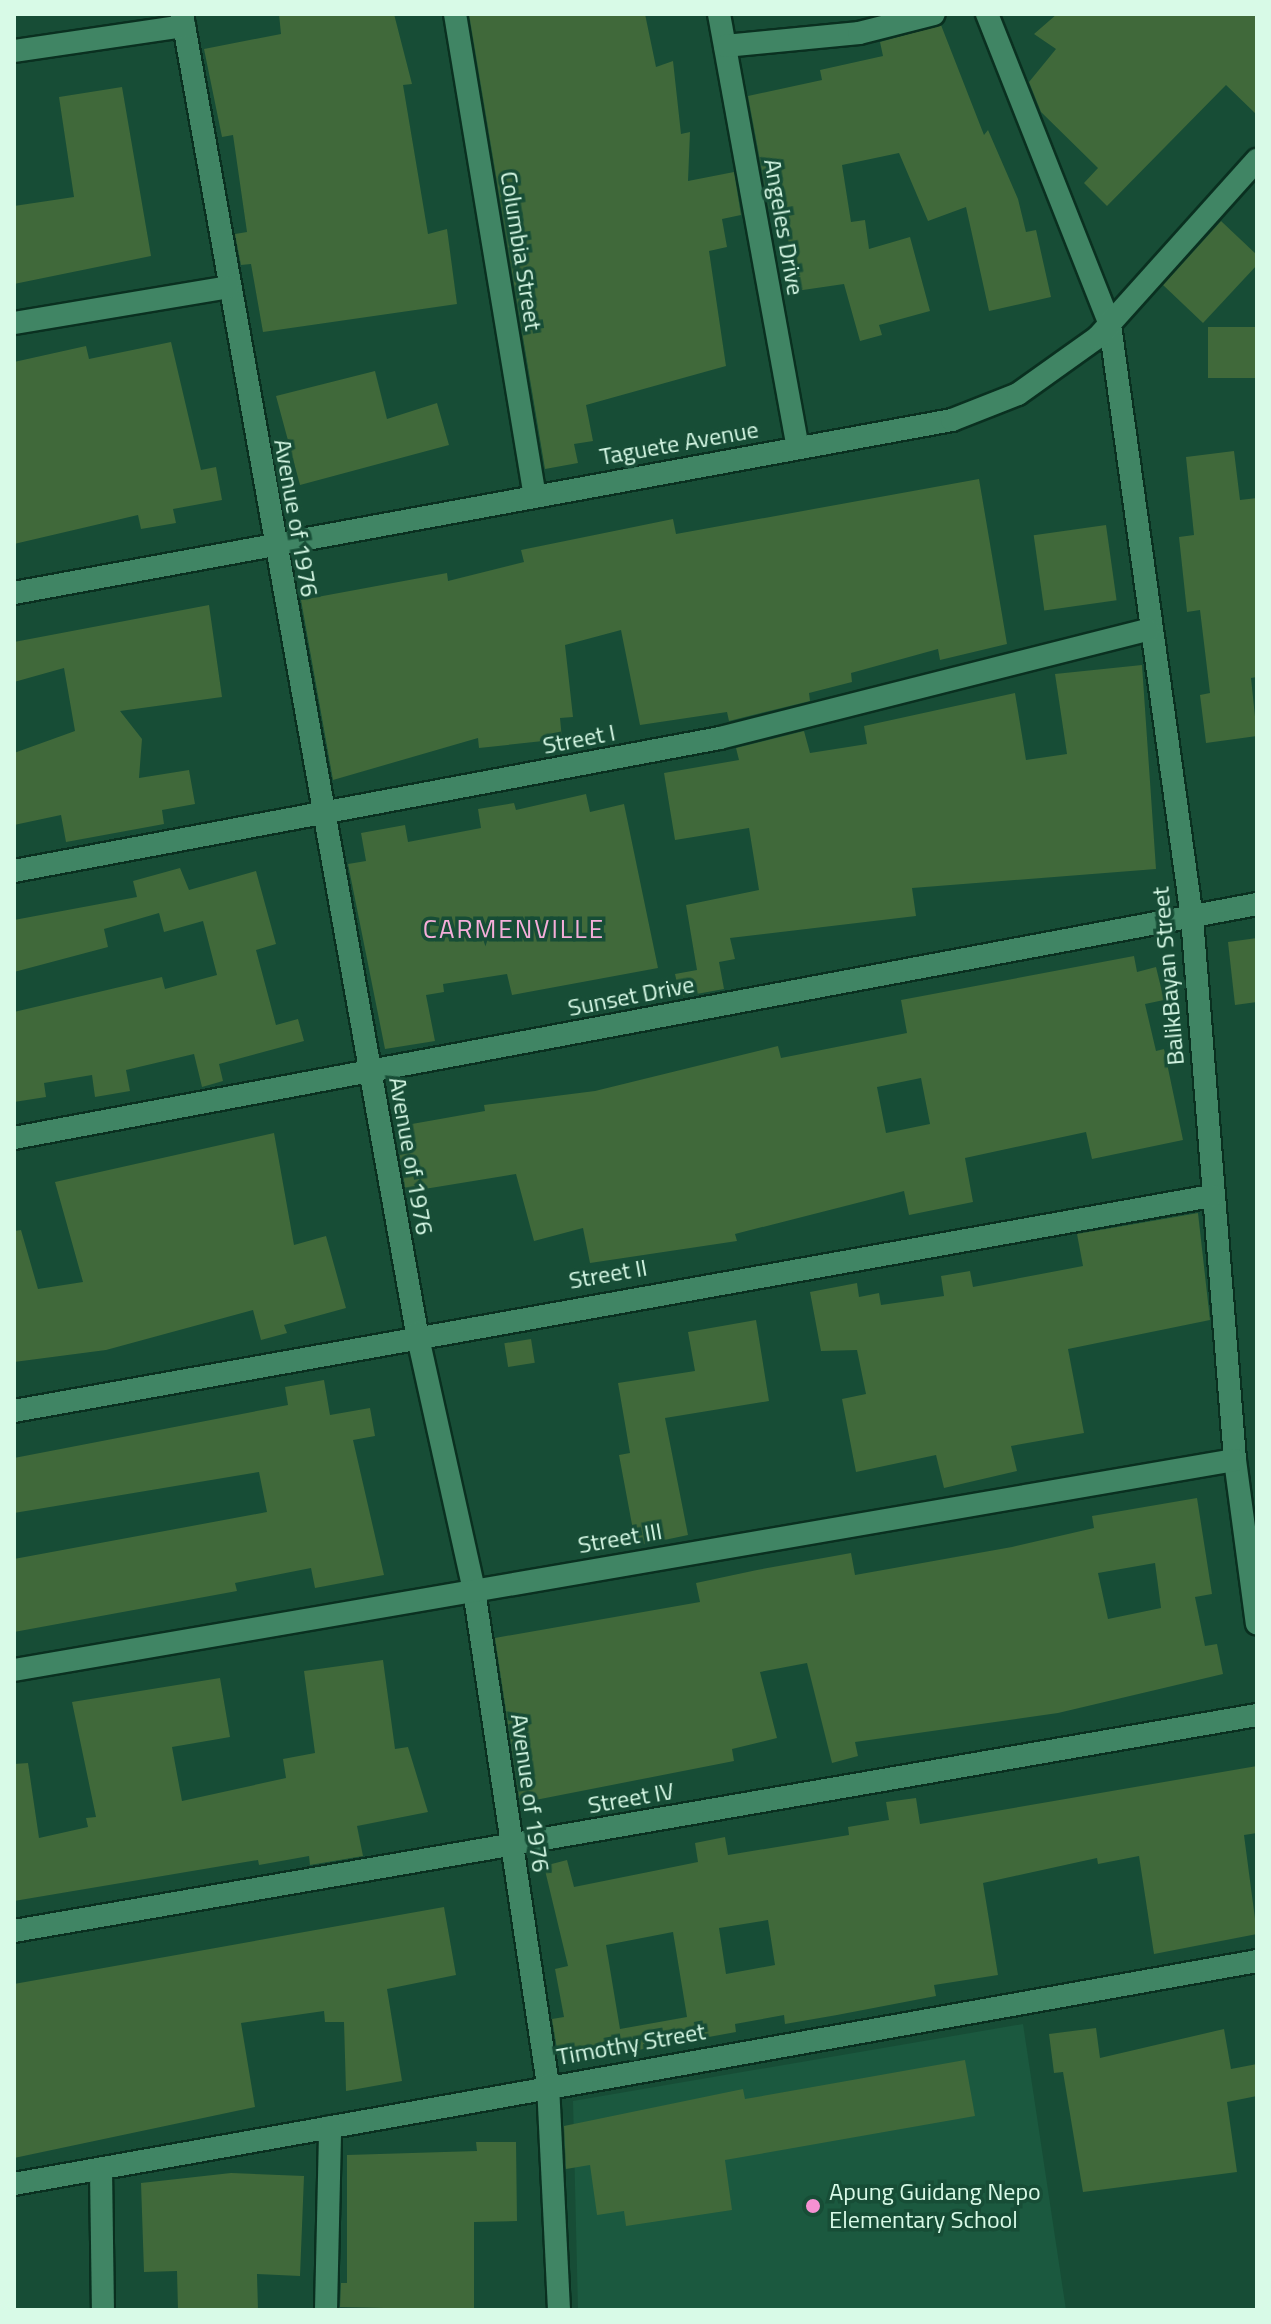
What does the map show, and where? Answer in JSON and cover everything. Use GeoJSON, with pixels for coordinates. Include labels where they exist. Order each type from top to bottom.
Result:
{"type":"FeatureCollection","features":[{"type":"Feature","properties":{"kind":"street","name":"Columbia Street"},"geometry":{"type":"LineString","coordinates":[[455,14],[535,496]]}},
{"type":"Feature","properties":{"kind":"street","name":"Angeles Drive"},"geometry":{"type":"LineString","coordinates":[[719,14],[798,448]]}},
{"type":"Feature","properties":{"kind":"street"},"geometry":{"type":"LineString","coordinates":[[725,46],[859,33],[934,14]]}},
{"type":"Feature","properties":{"kind":"street","name":"BalikBayan Street"},"geometry":{"type":"LineString","coordinates":[[987,14],[1110,325],[1148,630],[1192,918],[1211,1196],[1235,1460],[1257,1624]]}},
{"type":"Feature","properties":{"kind":"street"},"geometry":{"type":"LineString","coordinates":[[14,51],[183,20]]}},
{"type":"Feature","properties":{"kind":"street","name":"Avenue of 1976"},"geometry":{"type":"LineString","coordinates":[[183,20],[272,546],[326,813],[417,1333],[474,1590],[548,2085],[559,2310]]}},
{"type":"Feature","properties":{"kind":"street","name":"Taguete Avenue"},"geometry":{"type":"LineString","coordinates":[[14,593],[798,448],[908,432],[992,404],[1031,386],[1110,325],[1257,160]]}},
{"type":"Feature","properties":{"kind":"street"},"geometry":{"type":"LineString","coordinates":[[14,323],[228,287]]}},
{"type":"Feature","properties":{"kind":"street","name":"Street I"},"geometry":{"type":"LineString","coordinates":[[14,871],[720,738],[1148,630]]}},
{"type":"Feature","properties":{"kind":"street","name":"Sunset Drive"},"geometry":{"type":"LineString","coordinates":[[14,1138],[1257,904]]}},
{"type":"Feature","properties":{"kind":"street","name":"Street II"},"geometry":{"type":"LineString","coordinates":[[14,1411],[417,1333],[1211,1196]]}},
{"type":"Feature","properties":{"kind":"street","name":"Street III"},"geometry":{"type":"LineString","coordinates":[[14,1670],[1235,1460]]}},
{"type":"Feature","properties":{"kind":"street","name":"Street IV"},"geometry":{"type":"LineString","coordinates":[[14,1931],[1257,1715]]}},
{"type":"Feature","properties":{"kind":"street","name":"Timothy Street"},"geometry":{"type":"LineString","coordinates":[[14,2184],[548,2085],[1257,1961]]}},
{"type":"Feature","properties":{"kind":"street"},"geometry":{"type":"LineString","coordinates":[[326,2310],[330,2127]]}},
{"type":"Feature","properties":{"kind":"street"},"geometry":{"type":"LineString","coordinates":[[101,2170],[103,2310]]}},
{"type":"Feature","properties":{"kind":"shaded area","name":"Apung Guidang Nepo Elementary School"},"geometry":{"type":"Polygon","coordinates":[[[1023,2024],[1066,2310],[578,2310],[573,2101],[1023,2024]]]}},
{"type":"Feature","properties":{"kind":"building"},"geometry":{"type":"Polygon","coordinates":[[[279,14],[394,14],[412,84],[403,85],[428,234],[447,229],[457,304],[263,332],[251,264],[241,265],[235,234],[247,232],[233,135],[222,137],[204,49],[281,34],[279,14]]]}},
{"type":"Feature","properties":{"kind":"building"},"geometry":{"type":"Polygon","coordinates":[[[469,14],[645,14],[656,67],[673,61],[681,134],[690,132],[688,181],[734,172],[741,215],[722,219],[727,247],[709,251],[726,366],[586,405],[593,441],[574,444],[578,463],[545,469],[469,14]]]}},
{"type":"Feature","properties":{"kind":"building"},"geometry":{"type":"Polygon","coordinates":[[[1057,14],[1257,14],[1257,115],[1226,85],[1107,206],[1084,183],[1098,168],[1041,112],[1029,82],[1056,49],[1034,34],[1057,14]]]}},
{"type":"Feature","properties":{"kind":"building"},"geometry":{"type":"Polygon","coordinates":[[[941,25],[984,135],[988,130],[1018,199],[1026,232],[1036,230],[1051,297],[989,311],[966,207],[928,221],[899,153],[842,165],[851,222],[865,220],[869,249],[910,237],[930,311],[879,325],[882,335],[860,341],[844,284],[796,291],[783,206],[769,209],[748,96],[822,80],[820,70],[883,56],[880,42],[941,25]]]}},
{"type":"Feature","properties":{"kind":"building"},"geometry":{"type":"Polygon","coordinates":[[[122,87],[151,256],[14,284],[14,206],[74,197],[59,97],[122,87]]]}},
{"type":"Feature","properties":{"kind":"building"},"geometry":{"type":"Polygon","coordinates":[[[1221,221],[1257,255],[1257,265],[1203,323],[1163,285],[1221,221]]]}},
{"type":"Feature","properties":{"kind":"building"},"geometry":{"type":"Polygon","coordinates":[[[1208,327],[1257,327],[1257,378],[1208,378],[1208,327]]]}},
{"type":"Feature","properties":{"kind":"building"},"geometry":{"type":"Polygon","coordinates":[[[171,342],[201,470],[216,467],[222,500],[173,509],[176,523],[141,529],[138,515],[14,544],[14,362],[86,346],[89,359],[171,342]]]}},
{"type":"Feature","properties":{"kind":"building"},"geometry":{"type":"Polygon","coordinates":[[[375,371],[387,419],[437,403],[449,445],[300,485],[276,396],[375,371]]]}},
{"type":"Feature","properties":{"kind":"building"},"geometry":{"type":"Polygon","coordinates":[[[1234,451],[1240,500],[1257,498],[1257,677],[1251,678],[1257,736],[1206,743],[1200,695],[1210,693],[1200,610],[1187,612],[1179,537],[1194,535],[1186,457],[1234,451]]]}},
{"type":"Feature","properties":{"kind":"building"},"geometry":{"type":"Polygon","coordinates":[[[979,479],[1007,644],[940,660],[938,649],[851,673],[852,682],[809,693],[810,701],[729,721],[727,712],[640,725],[621,630],[565,645],[573,717],[560,718],[562,739],[479,748],[478,738],[333,780],[301,600],[447,573],[448,581],[524,562],[521,550],[673,519],[676,534],[979,479]]]}},
{"type":"Feature","properties":{"kind":"building"},"geometry":{"type":"Polygon","coordinates":[[[1106,525],[1117,600],[1044,610],[1034,535],[1106,525]]]}},
{"type":"Feature","properties":{"kind":"building"},"geometry":{"type":"Polygon","coordinates":[[[209,605],[222,697],[120,711],[142,739],[139,778],[189,770],[195,804],[162,810],[164,824],[66,842],[61,815],[14,825],[14,753],[75,731],[64,668],[14,682],[14,642],[209,605]]]}},
{"type":"Feature","properties":{"kind":"building"},"geometry":{"type":"Polygon","coordinates":[[[1142,665],[1156,869],[912,888],[916,916],[730,938],[735,959],[719,962],[724,989],[680,997],[675,974],[697,970],[686,905],[759,890],[749,828],[675,840],[664,773],[739,760],[736,748],[804,731],[810,753],[867,744],[864,726],[1015,693],[1026,760],[1067,754],[1055,674],[1142,665]]]}},
{"type":"Feature","properties":{"kind":"building"},"geometry":{"type":"Polygon","coordinates":[[[586,794],[590,812],[624,804],[658,968],[512,995],[507,974],[443,984],[444,992],[426,995],[435,1041],[385,1049],[348,864],[366,861],[361,833],[405,825],[408,842],[481,828],[478,809],[514,803],[516,810],[586,794]]]}},
{"type":"Feature","properties":{"kind":"building"},"geometry":{"type":"Polygon","coordinates":[[[180,868],[189,890],[256,871],[276,944],[256,950],[276,1025],[298,1019],[304,1041],[219,1064],[223,1081],[202,1087],[194,1054],[126,1070],[130,1091],[95,1097],[92,1075],[44,1083],[46,1097],[14,1102],[14,1012],[162,977],[165,989],[217,975],[203,921],[164,932],[159,913],[104,929],[108,947],[14,972],[14,920],[137,897],[133,881],[180,868]]]}},
{"type":"Feature","properties":{"kind":"building"},"geometry":{"type":"Polygon","coordinates":[[[1257,938],[1257,1002],[1235,1005],[1228,942],[1257,938]]]}},
{"type":"Feature","properties":{"kind":"building"},"geometry":{"type":"Polygon","coordinates":[[[1134,956],[1137,972],[1156,967],[1164,1000],[1145,1004],[1156,1051],[1164,1049],[1183,1140],[1092,1159],[1086,1132],[965,1158],[973,1202],[909,1215],[904,1191],[735,1234],[737,1241],[590,1263],[583,1228],[534,1241],[516,1174],[406,1192],[395,1127],[485,1111],[484,1105],[595,1091],[778,1046],[781,1058],[907,1033],[901,1000],[1134,956]],[[921,1078],[877,1087],[886,1133],[930,1124],[921,1078]]]}},
{"type":"Feature","properties":{"kind":"building"},"geometry":{"type":"Polygon","coordinates":[[[274,1133],[294,1245],[326,1236],[346,1308],[284,1325],[287,1333],[261,1340],[253,1310],[106,1350],[14,1362],[14,1231],[21,1230],[38,1289],[83,1282],[55,1182],[274,1133]]]}},
{"type":"Feature","properties":{"kind":"building"},"geometry":{"type":"Polygon","coordinates":[[[1198,1213],[1210,1320],[1068,1349],[1084,1433],[1011,1446],[1017,1471],[944,1488],[936,1455],[856,1472],[842,1399],[866,1394],[857,1350],[821,1351],[810,1292],[857,1283],[859,1297],[879,1293],[881,1305],[944,1296],[941,1276],[970,1271],[973,1287],[1083,1266],[1077,1234],[1198,1213]]]}},
{"type":"Feature","properties":{"kind":"building"},"geometry":{"type":"Polygon","coordinates":[[[756,1320],[769,1401],[665,1418],[688,1535],[636,1546],[619,1455],[630,1453],[618,1383],[695,1371],[688,1332],[756,1320]]]}},
{"type":"Feature","properties":{"kind":"building"},"geometry":{"type":"Polygon","coordinates":[[[531,1339],[535,1363],[508,1367],[504,1343],[531,1339]]]}},
{"type":"Feature","properties":{"kind":"building"},"geometry":{"type":"Polygon","coordinates":[[[324,1380],[330,1415],[370,1408],[375,1436],[353,1440],[384,1575],[315,1588],[311,1568],[235,1583],[237,1591],[14,1632],[14,1559],[267,1512],[259,1472],[14,1513],[14,1458],[288,1405],[285,1387],[324,1380]]]}},
{"type":"Feature","properties":{"kind":"building"},"geometry":{"type":"Polygon","coordinates":[[[1197,1498],[1212,1594],[1195,1597],[1205,1646],[1217,1644],[1223,1674],[1058,1713],[855,1742],[858,1756],[832,1763],[807,1663],[760,1672],[777,1738],[732,1749],[734,1761],[520,1803],[495,1638],[700,1602],[696,1583],[851,1553],[855,1575],[1012,1547],[1094,1528],[1092,1516],[1197,1498]],[[1155,1563],[1098,1573],[1108,1619],[1161,1608],[1155,1563]]]}},
{"type":"Feature","properties":{"kind":"building"},"geometry":{"type":"Polygon","coordinates":[[[383,1660],[395,1749],[408,1747],[428,1812],[357,1826],[363,1856],[310,1865],[309,1856],[259,1865],[258,1860],[14,1901],[14,1764],[28,1763],[39,1838],[88,1827],[86,1818],[96,1817],[72,1702],[220,1678],[230,1737],[172,1747],[182,1801],[286,1778],[283,1759],[315,1753],[304,1671],[383,1660]]]}},
{"type":"Feature","properties":{"kind":"building"},"geometry":{"type":"Polygon","coordinates":[[[1257,1766],[1257,1833],[1244,1835],[1257,1934],[1154,1954],[1139,1856],[1098,1864],[1097,1858],[983,1883],[998,1975],[934,1985],[936,1996],[837,2015],[785,2024],[784,2015],[735,2024],[736,2032],[616,2054],[615,2045],[558,2055],[552,2019],[564,2017],[555,1969],[568,1966],[544,1866],[567,1860],[574,1887],[698,1862],[695,1843],[725,1837],[728,1855],[849,1835],[848,1827],[889,1820],[886,1802],[916,1798],[920,1824],[1257,1766]],[[768,1920],[719,1928],[726,1974],[775,1965],[768,1920]],[[673,1932],[606,1945],[620,2029],[687,2017],[673,1932]]]}},
{"type":"Feature","properties":{"kind":"building"},"geometry":{"type":"Polygon","coordinates":[[[444,1907],[456,1975],[387,1989],[402,2081],[346,2091],[344,2022],[325,2022],[324,2011],[241,2023],[255,2107],[14,2158],[14,1984],[444,1907]]]}},
{"type":"Feature","properties":{"kind":"building"},"geometry":{"type":"Polygon","coordinates":[[[1096,2028],[1100,2058],[1224,2029],[1231,2069],[1257,2064],[1257,2096],[1227,2102],[1237,2172],[1083,2192],[1063,2072],[1054,2073],[1049,2034],[1096,2028]]]}},
{"type":"Feature","properties":{"kind":"building"},"geometry":{"type":"Polygon","coordinates":[[[965,2060],[975,2116],[725,2160],[732,2210],[626,2226],[624,2211],[597,2215],[590,2165],[566,2169],[564,2126],[743,2089],[745,2099],[965,2060]]]}},
{"type":"Feature","properties":{"kind":"building"},"geometry":{"type":"Polygon","coordinates":[[[476,2142],[516,2142],[517,2221],[474,2222],[474,2310],[340,2307],[341,2283],[347,2283],[347,2155],[477,2151],[476,2142]]]}},
{"type":"Feature","properties":{"kind":"building"},"geometry":{"type":"Polygon","coordinates":[[[231,2173],[304,2176],[300,2276],[257,2274],[258,2310],[178,2310],[177,2271],[144,2272],[141,2183],[231,2173]]]}},
{"type":"Feature","properties":{"kind":"place","name":"Apung Guidang Nepo Elementary School"},"geometry":{"type":"Point","coordinates":[813,2206]}},
{"type":"Feature","properties":{"kind":"district","name":"CARMENVILLE"},"geometry":{"type":"Point","coordinates":[514,929]}}]}
